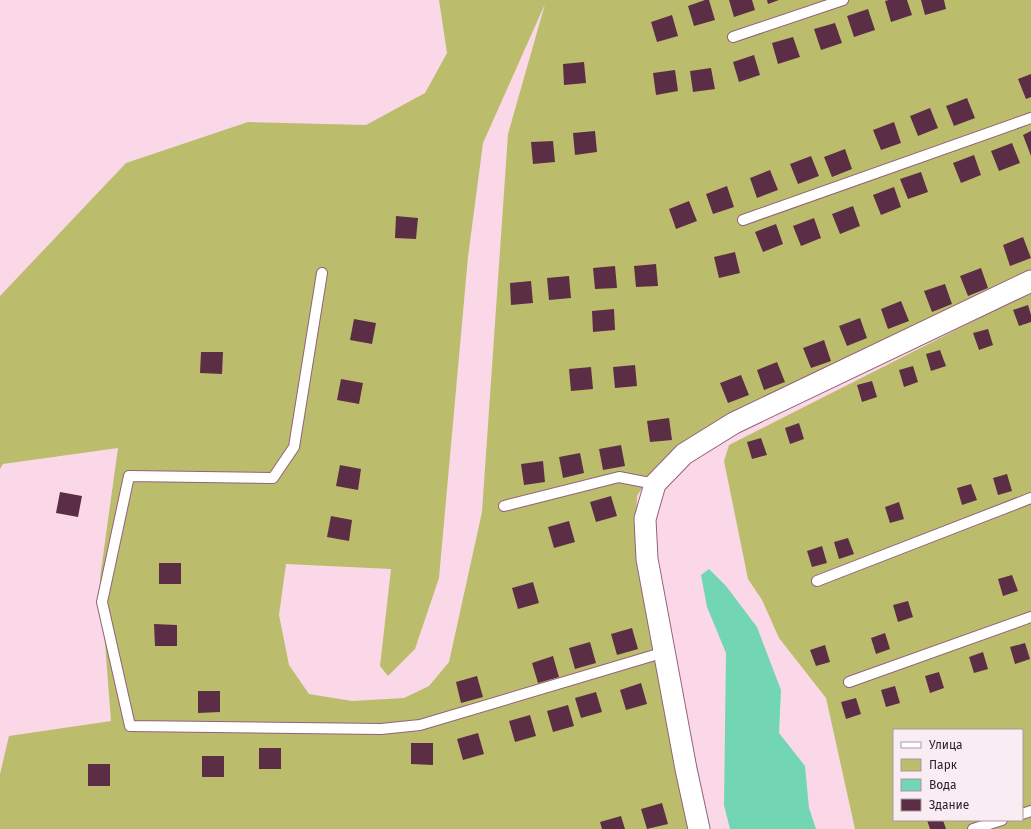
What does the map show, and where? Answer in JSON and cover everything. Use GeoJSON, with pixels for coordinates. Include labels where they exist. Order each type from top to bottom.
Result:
{"type":"FeatureCollection","features":[{"type":"Feature","properties":{"kind":"street"},"geometry":{"type":"LineString","coordinates":[[696,828],[647,558],[645,519],[655,484],[684,454],[734,423],[1031,281]]}},
{"type":"Feature","properties":{"kind":"lane"},"geometry":{"type":"LineString","coordinates":[[733,37],[844,0]]}},
{"type":"Feature","properties":{"kind":"lane"},"geometry":{"type":"LineString","coordinates":[[743,220],[1031,118]]}},
{"type":"Feature","properties":{"kind":"lane"},"geometry":{"type":"LineString","coordinates":[[322,273],[294,447],[272,478],[129,476],[102,602],[130,726],[381,729],[420,725],[664,652]]}},
{"type":"Feature","properties":{"kind":"lane"},"geometry":{"type":"LineString","coordinates":[[504,506],[619,476],[655,484]]}},
{"type":"Feature","properties":{"kind":"lane"},"geometry":{"type":"LineString","coordinates":[[817,580],[1031,498]]}},
{"type":"Feature","properties":{"kind":"lane"},"geometry":{"type":"LineString","coordinates":[[849,682],[1031,617]]}},
{"type":"Feature","properties":{"kind":"lane"},"geometry":{"type":"LineString","coordinates":[[973,829],[999,821]]}},
{"type":"Feature","properties":{"kind":"green space"},"geometry":{"type":"Polygon","coordinates":[[[439,0],[1031,0],[1031,274],[697,438],[654,469],[637,496],[636,542],[692,829],[0,829],[0,774],[9,736],[111,721],[100,578],[118,448],[3,464],[0,469],[0,296],[126,163],[248,122],[366,125],[425,93],[447,53],[439,0]],[[545,4],[483,143],[468,257],[439,578],[415,649],[388,676],[380,666],[391,569],[286,564],[279,615],[289,665],[309,694],[352,701],[404,698],[429,686],[449,662],[482,512],[508,134],[545,4]]]}},
{"type":"Feature","properties":{"kind":"green space"},"geometry":{"type":"Polygon","coordinates":[[[1031,292],[1031,829],[855,829],[826,698],[779,638],[762,600],[748,579],[724,461],[729,445],[1031,292]]]}},
{"type":"Feature","properties":{"kind":"water"},"geometry":{"type":"Polygon","coordinates":[[[709,569],[726,586],[757,627],[781,690],[779,733],[805,766],[809,808],[816,829],[730,829],[724,805],[726,653],[707,607],[701,575],[709,569]]]}},
{"type":"Feature","properties":{"kind":"building"},"geometry":{"type":"Polygon","coordinates":[[[709,0],[715,20],[694,26],[688,6],[709,0]]]}},
{"type":"Feature","properties":{"kind":"building"},"geometry":{"type":"Polygon","coordinates":[[[729,0],[752,0],[755,10],[734,17],[729,0]]]}},
{"type":"Feature","properties":{"kind":"building"},"geometry":{"type":"Polygon","coordinates":[[[767,0],[779,0],[768,4],[767,0]]]}},
{"type":"Feature","properties":{"kind":"building"},"geometry":{"type":"Polygon","coordinates":[[[907,0],[912,15],[891,22],[885,1],[907,0]]]}},
{"type":"Feature","properties":{"kind":"building"},"geometry":{"type":"Polygon","coordinates":[[[921,0],[944,0],[946,9],[925,15],[921,0]]]}},
{"type":"Feature","properties":{"kind":"building"},"geometry":{"type":"Polygon","coordinates":[[[868,9],[875,30],[854,37],[847,16],[868,9]]]}},
{"type":"Feature","properties":{"kind":"building"},"geometry":{"type":"Polygon","coordinates":[[[672,15],[678,36],[657,42],[651,22],[672,15]]]}},
{"type":"Feature","properties":{"kind":"building"},"geometry":{"type":"Polygon","coordinates":[[[835,23],[842,43],[821,50],[814,29],[835,23]]]}},
{"type":"Feature","properties":{"kind":"building"},"geometry":{"type":"Polygon","coordinates":[[[793,37],[800,57],[778,64],[772,43],[793,37]]]}},
{"type":"Feature","properties":{"kind":"building"},"geometry":{"type":"Polygon","coordinates":[[[754,55],[760,75],[739,82],[733,62],[754,55]]]}},
{"type":"Feature","properties":{"kind":"building"},"geometry":{"type":"Polygon","coordinates":[[[584,62],[586,83],[564,85],[563,64],[584,62]]]}},
{"type":"Feature","properties":{"kind":"building"},"geometry":{"type":"Polygon","coordinates":[[[711,68],[715,89],[693,92],[690,71],[711,68]]]}},
{"type":"Feature","properties":{"kind":"building"},"geometry":{"type":"Polygon","coordinates":[[[675,70],[678,91],[656,95],[653,73],[675,70]]]}},
{"type":"Feature","properties":{"kind":"building"},"geometry":{"type":"Polygon","coordinates":[[[1031,74],[1031,97],[1026,99],[1018,79],[1031,74]]]}},
{"type":"Feature","properties":{"kind":"building"},"geometry":{"type":"Polygon","coordinates":[[[967,98],[975,118],[954,126],[946,106],[967,98]]]}},
{"type":"Feature","properties":{"kind":"building"},"geometry":{"type":"Polygon","coordinates":[[[930,108],[938,128],[918,136],[910,116],[930,108]]]}},
{"type":"Feature","properties":{"kind":"building"},"geometry":{"type":"Polygon","coordinates":[[[894,122],[901,143],[881,150],[873,130],[894,122]]]}},
{"type":"Feature","properties":{"kind":"building"},"geometry":{"type":"Polygon","coordinates":[[[595,131],[597,152],[575,155],[573,133],[595,131]]]}},
{"type":"Feature","properties":{"kind":"building"},"geometry":{"type":"Polygon","coordinates":[[[1031,131],[1031,156],[1023,135],[1031,131]]]}},
{"type":"Feature","properties":{"kind":"building"},"geometry":{"type":"Polygon","coordinates":[[[553,141],[555,162],[533,164],[531,142],[553,141]]]}},
{"type":"Feature","properties":{"kind":"building"},"geometry":{"type":"Polygon","coordinates":[[[1012,143],[1020,163],[999,171],[991,151],[1012,143]]]}},
{"type":"Feature","properties":{"kind":"building"},"geometry":{"type":"Polygon","coordinates":[[[845,149],[852,169],[832,177],[824,157],[845,149]]]}},
{"type":"Feature","properties":{"kind":"building"},"geometry":{"type":"Polygon","coordinates":[[[974,155],[981,175],[961,183],[953,163],[974,155]]]}},
{"type":"Feature","properties":{"kind":"building"},"geometry":{"type":"Polygon","coordinates":[[[811,156],[819,176],[798,184],[790,164],[811,156]]]}},
{"type":"Feature","properties":{"kind":"building"},"geometry":{"type":"Polygon","coordinates":[[[770,170],[778,190],[757,198],[750,178],[770,170]]]}},
{"type":"Feature","properties":{"kind":"building"},"geometry":{"type":"Polygon","coordinates":[[[921,172],[928,192],[908,199],[900,179],[921,172]]]}},
{"type":"Feature","properties":{"kind":"building"},"geometry":{"type":"Polygon","coordinates":[[[727,186],[734,207],[713,214],[706,194],[727,186]]]}},
{"type":"Feature","properties":{"kind":"building"},"geometry":{"type":"Polygon","coordinates":[[[894,187],[901,207],[881,215],[873,195],[894,187]]]}},
{"type":"Feature","properties":{"kind":"building"},"geometry":{"type":"Polygon","coordinates":[[[689,201],[697,221],[676,229],[669,209],[689,201]]]}},
{"type":"Feature","properties":{"kind":"building"},"geometry":{"type":"Polygon","coordinates":[[[853,206],[860,226],[840,234],[832,214],[853,206]]]}},
{"type":"Feature","properties":{"kind":"building"},"geometry":{"type":"Polygon","coordinates":[[[396,216],[418,218],[416,239],[395,238],[396,216]]]}},
{"type":"Feature","properties":{"kind":"building"},"geometry":{"type":"Polygon","coordinates":[[[814,218],[821,238],[801,246],[793,226],[814,218]]]}},
{"type":"Feature","properties":{"kind":"building"},"geometry":{"type":"Polygon","coordinates":[[[776,224],[783,244],[763,252],[755,232],[776,224]]]}},
{"type":"Feature","properties":{"kind":"building"},"geometry":{"type":"Polygon","coordinates":[[[1023,237],[1031,258],[1010,266],[1003,245],[1023,237]]]}},
{"type":"Feature","properties":{"kind":"building"},"geometry":{"type":"Polygon","coordinates":[[[735,252],[740,273],[719,278],[714,257],[735,252]]]}},
{"type":"Feature","properties":{"kind":"building"},"geometry":{"type":"Polygon","coordinates":[[[656,264],[658,286],[636,287],[634,266],[656,264]]]}},
{"type":"Feature","properties":{"kind":"building"},"geometry":{"type":"Polygon","coordinates":[[[615,266],[617,288],[595,289],[593,268],[615,266]]]}},
{"type":"Feature","properties":{"kind":"building"},"geometry":{"type":"Polygon","coordinates":[[[981,268],[988,288],[968,296],[960,276],[981,268]]]}},
{"type":"Feature","properties":{"kind":"building"},"geometry":{"type":"Polygon","coordinates":[[[569,276],[571,298],[549,300],[547,278],[569,276]]]}},
{"type":"Feature","properties":{"kind":"building"},"geometry":{"type":"Polygon","coordinates":[[[531,281],[533,303],[511,305],[510,283],[531,281]]]}},
{"type":"Feature","properties":{"kind":"building"},"geometry":{"type":"Polygon","coordinates":[[[945,284],[952,304],[932,312],[924,291],[945,284]]]}},
{"type":"Feature","properties":{"kind":"building"},"geometry":{"type":"Polygon","coordinates":[[[901,301],[909,321],[888,329],[881,309],[901,301]]]}},
{"type":"Feature","properties":{"kind":"building"},"geometry":{"type":"Polygon","coordinates":[[[1028,305],[1031,315],[1031,322],[1019,326],[1013,310],[1028,305]]]}},
{"type":"Feature","properties":{"kind":"building"},"geometry":{"type":"Polygon","coordinates":[[[614,309],[615,330],[593,332],[592,311],[614,309]]]}},
{"type":"Feature","properties":{"kind":"building"},"geometry":{"type":"Polygon","coordinates":[[[860,318],[867,338],[847,346],[839,326],[860,318]]]}},
{"type":"Feature","properties":{"kind":"building"},"geometry":{"type":"Polygon","coordinates":[[[354,319],[376,323],[372,344],[350,340],[354,319]]]}},
{"type":"Feature","properties":{"kind":"building"},"geometry":{"type":"Polygon","coordinates":[[[988,329],[993,345],[979,350],[973,333],[988,329]]]}},
{"type":"Feature","properties":{"kind":"building"},"geometry":{"type":"Polygon","coordinates":[[[824,340],[831,361],[811,368],[803,348],[824,340]]]}},
{"type":"Feature","properties":{"kind":"building"},"geometry":{"type":"Polygon","coordinates":[[[940,350],[946,366],[931,371],[926,354],[940,350]]]}},
{"type":"Feature","properties":{"kind":"building"},"geometry":{"type":"Polygon","coordinates":[[[201,352],[223,352],[222,374],[200,373],[201,352]]]}},
{"type":"Feature","properties":{"kind":"building"},"geometry":{"type":"Polygon","coordinates":[[[777,362],[785,382],[764,390],[757,370],[777,362]]]}},
{"type":"Feature","properties":{"kind":"building"},"geometry":{"type":"Polygon","coordinates":[[[635,365],[637,386],[615,388],[613,367],[635,365]]]}},
{"type":"Feature","properties":{"kind":"building"},"geometry":{"type":"Polygon","coordinates":[[[913,366],[918,382],[904,387],[899,370],[913,366]]]}},
{"type":"Feature","properties":{"kind":"building"},"geometry":{"type":"Polygon","coordinates":[[[591,367],[593,389],[571,391],[569,369],[591,367]]]}},
{"type":"Feature","properties":{"kind":"building"},"geometry":{"type":"Polygon","coordinates":[[[741,375],[749,395],[728,403],[720,383],[741,375]]]}},
{"type":"Feature","properties":{"kind":"building"},"geometry":{"type":"Polygon","coordinates":[[[341,379],[363,383],[359,404],[337,400],[341,379]]]}},
{"type":"Feature","properties":{"kind":"building"},"geometry":{"type":"Polygon","coordinates":[[[872,381],[877,397],[862,402],[857,385],[872,381]]]}},
{"type":"Feature","properties":{"kind":"building"},"geometry":{"type":"Polygon","coordinates":[[[669,418],[672,440],[650,442],[647,421],[669,418]]]}},
{"type":"Feature","properties":{"kind":"building"},"geometry":{"type":"Polygon","coordinates":[[[799,423],[804,439],[790,444],[785,428],[799,423]]]}},
{"type":"Feature","properties":{"kind":"building"},"geometry":{"type":"Polygon","coordinates":[[[761,438],[767,455],[752,459],[747,442],[761,438]]]}},
{"type":"Feature","properties":{"kind":"building"},"geometry":{"type":"Polygon","coordinates":[[[621,445],[625,466],[603,470],[599,449],[621,445]]]}},
{"type":"Feature","properties":{"kind":"building"},"geometry":{"type":"Polygon","coordinates":[[[580,453],[584,473],[563,478],[559,457],[580,453]]]}},
{"type":"Feature","properties":{"kind":"building"},"geometry":{"type":"Polygon","coordinates":[[[543,461],[545,482],[524,485],[521,464],[543,461]]]}},
{"type":"Feature","properties":{"kind":"building"},"geometry":{"type":"Polygon","coordinates":[[[340,465],[361,469],[358,490],[336,486],[340,465]]]}},
{"type":"Feature","properties":{"kind":"building"},"geometry":{"type":"Polygon","coordinates":[[[1007,474],[1012,491],[998,495],[993,478],[1007,474]]]}},
{"type":"Feature","properties":{"kind":"building"},"geometry":{"type":"Polygon","coordinates":[[[971,484],[977,500],[962,505],[957,488],[971,484]]]}},
{"type":"Feature","properties":{"kind":"building"},"geometry":{"type":"Polygon","coordinates":[[[60,492],[82,496],[78,517],[56,513],[60,492]]]}},
{"type":"Feature","properties":{"kind":"building"},"geometry":{"type":"Polygon","coordinates":[[[611,496],[617,516],[596,522],[590,502],[611,496]]]}},
{"type":"Feature","properties":{"kind":"building"},"geometry":{"type":"Polygon","coordinates":[[[899,502],[904,519],[890,523],[885,507],[899,502]]]}},
{"type":"Feature","properties":{"kind":"building"},"geometry":{"type":"Polygon","coordinates":[[[331,516],[352,520],[349,541],[327,537],[331,516]]]}},
{"type":"Feature","properties":{"kind":"building"},"geometry":{"type":"Polygon","coordinates":[[[569,521],[575,542],[554,548],[548,527],[569,521]]]}},
{"type":"Feature","properties":{"kind":"building"},"geometry":{"type":"Polygon","coordinates":[[[848,538],[854,554],[839,559],[834,542],[848,538]]]}},
{"type":"Feature","properties":{"kind":"building"},"geometry":{"type":"Polygon","coordinates":[[[822,546],[827,563],[812,567],[807,551],[822,546]]]}},
{"type":"Feature","properties":{"kind":"building"},"geometry":{"type":"Polygon","coordinates":[[[159,563],[181,563],[181,584],[159,584],[159,563]]]}},
{"type":"Feature","properties":{"kind":"building"},"geometry":{"type":"Polygon","coordinates":[[[1012,575],[1018,591],[1003,596],[998,579],[1012,575]]]}},
{"type":"Feature","properties":{"kind":"building"},"geometry":{"type":"Polygon","coordinates":[[[533,582],[539,603],[518,609],[512,588],[533,582]]]}},
{"type":"Feature","properties":{"kind":"building"},"geometry":{"type":"Polygon","coordinates":[[[908,601],[913,617],[898,622],[893,605],[908,601]]]}},
{"type":"Feature","properties":{"kind":"building"},"geometry":{"type":"Polygon","coordinates":[[[154,624],[177,625],[177,646],[155,646],[154,624]]]}},
{"type":"Feature","properties":{"kind":"building"},"geometry":{"type":"Polygon","coordinates":[[[632,628],[638,649],[617,655],[611,634],[632,628]]]}},
{"type":"Feature","properties":{"kind":"building"},"geometry":{"type":"Polygon","coordinates":[[[885,633],[890,649],[876,654],[871,638],[885,633]]]}},
{"type":"Feature","properties":{"kind":"building"},"geometry":{"type":"Polygon","coordinates":[[[590,642],[596,663],[575,669],[569,648],[590,642]]]}},
{"type":"Feature","properties":{"kind":"building"},"geometry":{"type":"Polygon","coordinates":[[[1025,643],[1030,659],[1015,664],[1010,647],[1025,643]]]}},
{"type":"Feature","properties":{"kind":"building"},"geometry":{"type":"Polygon","coordinates":[[[825,645],[830,662],[816,666],[810,650],[825,645]]]}},
{"type":"Feature","properties":{"kind":"building"},"geometry":{"type":"Polygon","coordinates":[[[983,652],[988,669],[974,673],[969,657],[983,652]]]}},
{"type":"Feature","properties":{"kind":"building"},"geometry":{"type":"Polygon","coordinates":[[[553,656],[559,677],[538,683],[532,663],[553,656]]]}},
{"type":"Feature","properties":{"kind":"building"},"geometry":{"type":"Polygon","coordinates":[[[939,672],[944,688],[930,693],[925,676],[939,672]]]}},
{"type":"Feature","properties":{"kind":"building"},"geometry":{"type":"Polygon","coordinates":[[[477,676],[483,697],[461,703],[456,682],[477,676]]]}},
{"type":"Feature","properties":{"kind":"building"},"geometry":{"type":"Polygon","coordinates":[[[641,683],[647,704],[626,710],[620,690],[641,683]]]}},
{"type":"Feature","properties":{"kind":"building"},"geometry":{"type":"Polygon","coordinates":[[[895,686],[900,703],[886,707],[881,690],[895,686]]]}},
{"type":"Feature","properties":{"kind":"building"},"geometry":{"type":"Polygon","coordinates":[[[198,691],[220,691],[220,712],[198,713],[198,691]]]}},
{"type":"Feature","properties":{"kind":"building"},"geometry":{"type":"Polygon","coordinates":[[[596,692],[602,712],[581,718],[575,698],[596,692]]]}},
{"type":"Feature","properties":{"kind":"building"},"geometry":{"type":"Polygon","coordinates":[[[856,698],[861,714],[846,719],[841,702],[856,698]]]}},
{"type":"Feature","properties":{"kind":"building"},"geometry":{"type":"Polygon","coordinates":[[[568,705],[574,726],[553,732],[547,711],[568,705]]]}},
{"type":"Feature","properties":{"kind":"building"},"geometry":{"type":"Polygon","coordinates":[[[530,715],[536,736],[515,742],[509,721],[530,715]]]}},
{"type":"Feature","properties":{"kind":"building"},"geometry":{"type":"Polygon","coordinates":[[[478,733],[484,754],[463,760],[457,739],[478,733]]]}},
{"type":"Feature","properties":{"kind":"building"},"geometry":{"type":"Polygon","coordinates":[[[411,743],[433,743],[433,765],[411,764],[411,743]]]}},
{"type":"Feature","properties":{"kind":"building"},"geometry":{"type":"Polygon","coordinates":[[[259,748],[281,748],[281,769],[259,769],[259,748]]]}},
{"type":"Feature","properties":{"kind":"building"},"geometry":{"type":"Polygon","coordinates":[[[202,756],[224,756],[224,777],[202,777],[202,756]]]}},
{"type":"Feature","properties":{"kind":"building"},"geometry":{"type":"Polygon","coordinates":[[[88,764],[110,764],[110,786],[88,786],[88,764]]]}},
{"type":"Feature","properties":{"kind":"building"},"geometry":{"type":"Polygon","coordinates":[[[662,803],[668,824],[647,829],[641,809],[662,803]]]}},
{"type":"Feature","properties":{"kind":"building"},"geometry":{"type":"Polygon","coordinates":[[[621,816],[625,829],[602,829],[600,822],[621,816]]]}},
{"type":"Feature","properties":{"kind":"building"},"geometry":{"type":"Polygon","coordinates":[[[927,821],[943,821],[946,829],[930,829],[927,821]]]}}]}
